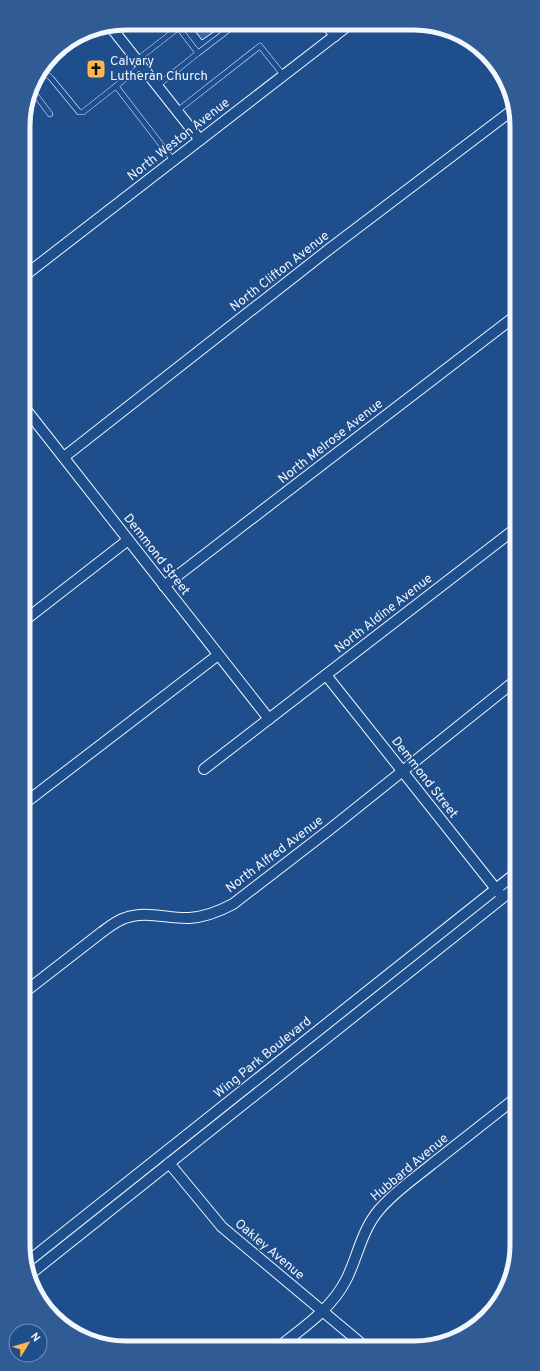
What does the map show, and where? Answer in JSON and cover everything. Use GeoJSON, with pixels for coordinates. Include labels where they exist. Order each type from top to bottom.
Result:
{"type":"FeatureCollection","features":[{"type":"Feature","properties":{"kind":"street"},"geometry":{"type":"LineString","coordinates":[[330,30],[335,36]]}},
{"type":"Feature","properties":{"kind":"street","name":"North Weston Avenue"},"geometry":{"type":"LineString","coordinates":[[30,271],[342,30]]}},
{"type":"Feature","properties":{"kind":"street"},"geometry":{"type":"LineString","coordinates":[[114,31],[200,140]]}},
{"type":"Feature","properties":{"kind":"street","name":"North Clifton Avenue"},"geometry":{"type":"LineString","coordinates":[[64,457],[328,250],[509,112]]}},
{"type":"Feature","properties":{"kind":"street","name":"North Melrose Avenue"},"geometry":{"type":"LineString","coordinates":[[164,586],[510,320]]}},
{"type":"Feature","properties":{"kind":"street","name":"Demmond Street"},"geometry":{"type":"LineString","coordinates":[[30,414],[269,719]]}},
{"type":"Feature","properties":{"kind":"street","name":"North Aldine Avenue"},"geometry":{"type":"LineString","coordinates":[[204,769],[510,533]]}},
{"type":"Feature","properties":{"kind":"street"},"geometry":{"type":"LineString","coordinates":[[30,616],[128,540]]}},
{"type":"Feature","properties":{"kind":"street"},"geometry":{"type":"LineString","coordinates":[[30,799],[218,655]]}},
{"type":"Feature","properties":{"kind":"street","name":"Demmond Street"},"geometry":{"type":"LineString","coordinates":[[326,675],[499,893]]}},
{"type":"Feature","properties":{"kind":"street","name":"North Alfred Avenue"},"geometry":{"type":"LineString","coordinates":[[30,984],[114,923],[125,918],[143,914],[190,918],[203,916],[233,904],[323,835],[510,685]]}},
{"type":"Feature","properties":{"kind":"street","name":"Wing Park Boulevard"},"geometry":{"type":"LineString","coordinates":[[33,1271],[305,1056],[499,893],[510,880]]}},
{"type":"Feature","properties":{"kind":"street","name":"Wing Park Boulevard"},"geometry":{"type":"LineString","coordinates":[[31,1259],[499,893],[510,889]]}},
{"type":"Feature","properties":{"kind":"street","name":"Hubbard Avenue"},"geometry":{"type":"LineString","coordinates":[[286,1341],[322,1311],[342,1287],[348,1277],[363,1236],[380,1209],[424,1171],[510,1103]]}},
{"type":"Feature","properties":{"kind":"street","name":"Oakley Avenue"},"geometry":{"type":"LineString","coordinates":[[169,1163],[222,1227],[358,1341]]}},
{"type":"Feature","properties":{"kind":"lane"},"geometry":{"type":"LineString","coordinates":[[45,75],[49,76],[76,110],[83,112],[116,86],[176,30]]}},
{"type":"Feature","properties":{"kind":"lane"},"geometry":{"type":"LineString","coordinates":[[180,30],[198,53]]}},
{"type":"Feature","properties":{"kind":"lane"},"geometry":{"type":"LineString","coordinates":[[157,86],[228,30]]}},
{"type":"Feature","properties":{"kind":"lane"},"geometry":{"type":"LineString","coordinates":[[177,111],[260,46],[284,76]]}},
{"type":"Feature","properties":{"kind":"lane"},"geometry":{"type":"LineString","coordinates":[[116,86],[173,160]]}},
{"type":"Feature","properties":{"kind":"lane"},"geometry":{"type":"LineString","coordinates":[[35,94],[50,114]]}},
{"type":"Feature","properties":{"kind":"building"},"geometry":{"type":"Polygon","coordinates":[[[194,30],[216,30],[202,40],[194,30]]]}},
{"type":"Feature","properties":{"kind":"place","name":"Calvary Lutheran Church"},"geometry":{"type":"Point","coordinates":[96,69]}}]}
